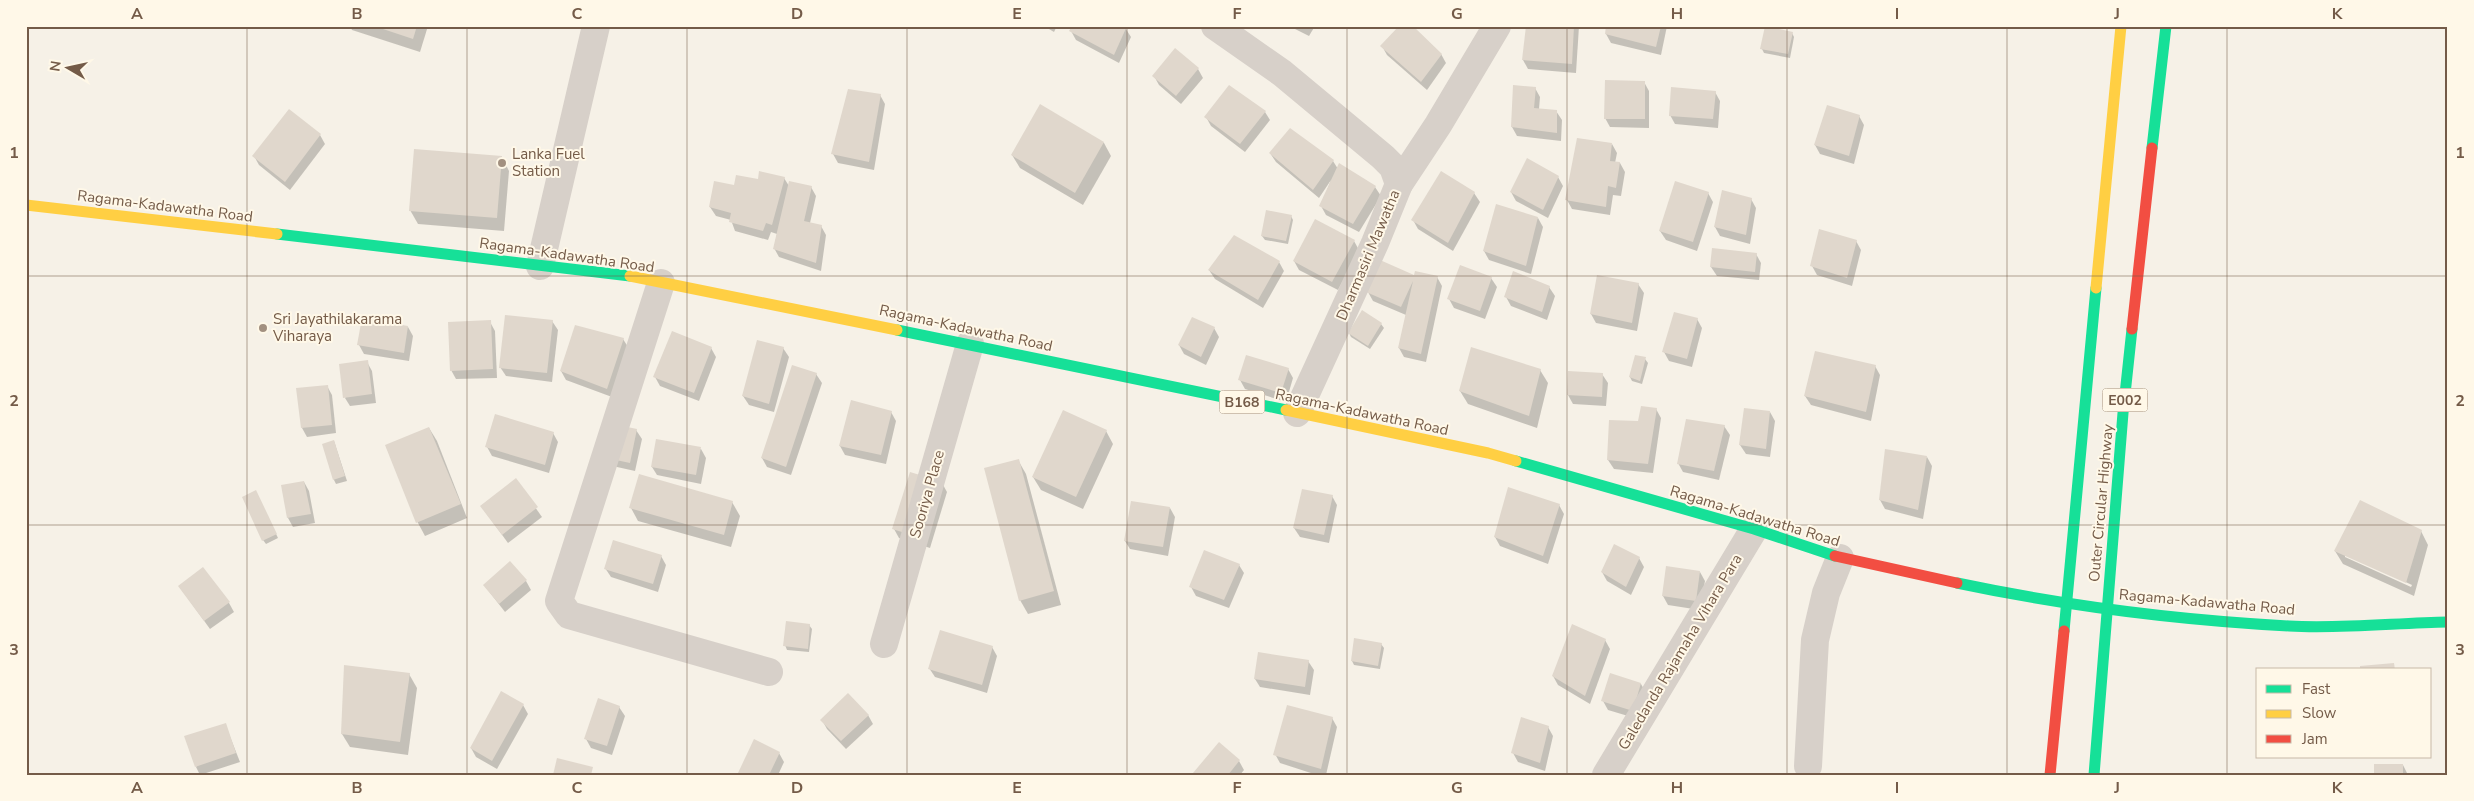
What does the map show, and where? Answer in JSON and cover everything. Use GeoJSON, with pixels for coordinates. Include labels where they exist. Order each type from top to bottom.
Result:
{"type":"FeatureCollection","features":[{"type":"Feature","properties":{"kind":"main road","name":"Outer Circular Highway"},"geometry":{"type":"LineString","coordinates":[[2050,775],[2121,26]]}},
{"type":"Feature","properties":{"kind":"main road","name":"Outer Circular Highway"},"geometry":{"type":"LineString","coordinates":[[2094,775],[2123,413],[2166,26]]}},
{"type":"Feature","properties":{"kind":"main road","name":"Ragama-Kadawatha Road"},"geometry":{"type":"LineString","coordinates":[[26,205],[623,275],[970,344],[1488,453],[1754,529],[1840,558],[2020,596],[2155,614],[2290,626],[2448,622]]}},
{"type":"Feature","properties":{"kind":"street"},"geometry":{"type":"LineString","coordinates":[[540,266],[596,26]]}},
{"type":"Feature","properties":{"kind":"street","name":"Dharmasiri Mawatha"},"geometry":{"type":"LineString","coordinates":[[1215,26],[1282,72],[1333,117],[1384,157],[1393,167],[1398,184],[1375,244],[1297,413]]}},
{"type":"Feature","properties":{"kind":"street"},"geometry":{"type":"LineString","coordinates":[[1398,184],[1438,124],[1497,26]]}},
{"type":"Feature","properties":{"kind":"street"},"geometry":{"type":"LineString","coordinates":[[661,283],[559,601],[568,615],[769,672]]}},
{"type":"Feature","properties":{"kind":"street","name":"Sooriya Place"},"geometry":{"type":"LineString","coordinates":[[884,644],[970,344]]}},
{"type":"Feature","properties":{"kind":"street","name":"Galedanda Rajamaha Vihara Para"},"geometry":{"type":"LineString","coordinates":[[1606,775],[1754,529]]}},
{"type":"Feature","properties":{"kind":"street"},"geometry":{"type":"LineString","coordinates":[[1808,766],[1815,640],[1826,593],[1840,558]]}},
{"type":"Feature","properties":{"kind":"building"},"geometry":{"type":"Polygon","coordinates":[[[374,26],[417,26],[413,39],[374,26]]]}},
{"type":"Feature","properties":{"kind":"building"},"geometry":{"type":"Polygon","coordinates":[[[1072,26],[1127,26],[1114,55],[1069,31],[1072,26]]]}},
{"type":"Feature","properties":{"kind":"building"},"geometry":{"type":"Polygon","coordinates":[[[1399,26],[1413,26],[1442,54],[1421,82],[1380,46],[1399,26]]]}},
{"type":"Feature","properties":{"kind":"building"},"geometry":{"type":"Polygon","coordinates":[[[1526,26],[1574,26],[1572,64],[1522,60],[1526,26]]]}},
{"type":"Feature","properties":{"kind":"building"},"geometry":{"type":"Polygon","coordinates":[[[1606,26],[1661,26],[1656,47],[1605,34],[1606,26]]]}},
{"type":"Feature","properties":{"kind":"building"},"geometry":{"type":"Polygon","coordinates":[[[1765,26],[1793,32],[1788,54],[1760,49],[1765,26]]]}},
{"type":"Feature","properties":{"kind":"building"},"geometry":{"type":"Polygon","coordinates":[[[1175,48],[1199,68],[1176,96],[1152,76],[1175,48]]]}},
{"type":"Feature","properties":{"kind":"building"},"geometry":{"type":"Polygon","coordinates":[[[1605,80],[1645,81],[1645,119],[1604,119],[1605,80]]]}},
{"type":"Feature","properties":{"kind":"building"},"geometry":{"type":"Polygon","coordinates":[[[1229,85],[1266,111],[1240,144],[1204,117],[1229,85]]]}},
{"type":"Feature","properties":{"kind":"building"},"geometry":{"type":"Polygon","coordinates":[[[1513,85],[1536,87],[1534,108],[1557,110],[1557,133],[1511,127],[1513,85]]]}},
{"type":"Feature","properties":{"kind":"building"},"geometry":{"type":"Polygon","coordinates":[[[1671,87],[1716,91],[1713,119],[1669,116],[1671,87]]]}},
{"type":"Feature","properties":{"kind":"building"},"geometry":{"type":"Polygon","coordinates":[[[848,89],[881,94],[869,162],[831,154],[848,89]]]}},
{"type":"Feature","properties":{"kind":"building"},"geometry":{"type":"Polygon","coordinates":[[[1040,104],[1104,142],[1075,193],[1011,155],[1040,104]]]}},
{"type":"Feature","properties":{"kind":"building"},"geometry":{"type":"Polygon","coordinates":[[[1827,105],[1860,115],[1849,156],[1814,145],[1827,105]]]}},
{"type":"Feature","properties":{"kind":"building"},"geometry":{"type":"Polygon","coordinates":[[[289,109],[321,134],[285,182],[252,156],[289,109]]]}},
{"type":"Feature","properties":{"kind":"building"},"geometry":{"type":"Polygon","coordinates":[[[1290,128],[1334,160],[1313,190],[1269,153],[1290,128]]]}},
{"type":"Feature","properties":{"kind":"building"},"geometry":{"type":"Polygon","coordinates":[[[1577,138],[1612,143],[1610,161],[1620,162],[1616,188],[1608,186],[1606,207],[1565,200],[1577,138]]]}},
{"type":"Feature","properties":{"kind":"building"},"geometry":{"type":"Polygon","coordinates":[[[414,149],[502,156],[497,218],[409,211],[414,149]]]}},
{"type":"Feature","properties":{"kind":"building"},"geometry":{"type":"Polygon","coordinates":[[[1527,158],[1559,176],[1543,210],[1510,192],[1527,158]]]}},
{"type":"Feature","properties":{"kind":"building"},"geometry":{"type":"Polygon","coordinates":[[[1339,163],[1376,186],[1353,224],[1319,206],[1339,163]]]}},
{"type":"Feature","properties":{"kind":"building"},"geometry":{"type":"Polygon","coordinates":[[[759,171],[785,177],[772,225],[766,223],[763,231],[729,222],[731,213],[709,207],[714,181],[734,185],[736,175],[758,179],[759,171]]]}},
{"type":"Feature","properties":{"kind":"building"},"geometry":{"type":"Polygon","coordinates":[[[1441,171],[1475,192],[1448,243],[1411,220],[1441,171]]]}},
{"type":"Feature","properties":{"kind":"building"},"geometry":{"type":"Polygon","coordinates":[[[789,181],[812,186],[804,221],[822,225],[816,263],[773,249],[789,181]]]}},
{"type":"Feature","properties":{"kind":"building"},"geometry":{"type":"Polygon","coordinates":[[[1675,181],[1709,192],[1693,242],[1659,231],[1675,181]]]}},
{"type":"Feature","properties":{"kind":"building"},"geometry":{"type":"Polygon","coordinates":[[[1722,190],[1752,198],[1746,235],[1714,227],[1722,190]]]}},
{"type":"Feature","properties":{"kind":"building"},"geometry":{"type":"Polygon","coordinates":[[[1496,204],[1538,217],[1526,266],[1483,251],[1496,204]]]}},
{"type":"Feature","properties":{"kind":"building"},"geometry":{"type":"Polygon","coordinates":[[[1266,210],[1292,215],[1286,241],[1261,236],[1266,210]]]}},
{"type":"Feature","properties":{"kind":"building"},"geometry":{"type":"Polygon","coordinates":[[[1315,219],[1355,240],[1332,282],[1293,261],[1315,219]]]}},
{"type":"Feature","properties":{"kind":"building"},"geometry":{"type":"Polygon","coordinates":[[[1819,229],[1857,240],[1847,278],[1810,266],[1819,229]]]}},
{"type":"Feature","properties":{"kind":"building"},"geometry":{"type":"Polygon","coordinates":[[[1234,235],[1280,261],[1258,300],[1208,270],[1234,235]]]}},
{"type":"Feature","properties":{"kind":"building"},"geometry":{"type":"Polygon","coordinates":[[[1712,248],[1757,253],[1755,272],[1710,267],[1712,248]]]}},
{"type":"Feature","properties":{"kind":"building"},"geometry":{"type":"Polygon","coordinates":[[[1380,260],[1414,275],[1415,271],[1438,276],[1421,354],[1398,348],[1413,281],[1401,307],[1366,292],[1380,260]]]}},
{"type":"Feature","properties":{"kind":"building"},"geometry":{"type":"Polygon","coordinates":[[[1460,265],[1492,277],[1480,311],[1447,299],[1460,265]]]}},
{"type":"Feature","properties":{"kind":"building"},"geometry":{"type":"Polygon","coordinates":[[[1513,271],[1550,286],[1542,312],[1504,297],[1513,271]]]}},
{"type":"Feature","properties":{"kind":"building"},"geometry":{"type":"Polygon","coordinates":[[[1597,275],[1639,283],[1632,323],[1590,314],[1597,275]]]}},
{"type":"Feature","properties":{"kind":"building"},"geometry":{"type":"Polygon","coordinates":[[[1362,310],[1382,323],[1368,346],[1348,333],[1362,310]]]}},
{"type":"Feature","properties":{"kind":"building"},"geometry":{"type":"Polygon","coordinates":[[[1674,312],[1698,318],[1687,359],[1662,352],[1674,312]]]}},
{"type":"Feature","properties":{"kind":"building"},"geometry":{"type":"Polygon","coordinates":[[[505,315],[553,320],[547,373],[499,368],[505,315]]]}},
{"type":"Feature","properties":{"kind":"building"},"geometry":{"type":"Polygon","coordinates":[[[1192,317],[1215,327],[1201,357],[1178,345],[1192,317]]]}},
{"type":"Feature","properties":{"kind":"building"},"geometry":{"type":"Polygon","coordinates":[[[362,318],[408,326],[404,353],[357,345],[362,318]]]}},
{"type":"Feature","properties":{"kind":"building"},"geometry":{"type":"Polygon","coordinates":[[[491,320],[493,369],[450,371],[448,322],[491,320]]]}},
{"type":"Feature","properties":{"kind":"building"},"geometry":{"type":"Polygon","coordinates":[[[575,325],[624,338],[607,389],[560,371],[575,325]]]}},
{"type":"Feature","properties":{"kind":"building"},"geometry":{"type":"Polygon","coordinates":[[[672,331],[712,347],[694,393],[653,377],[672,331]]]}},
{"type":"Feature","properties":{"kind":"building"},"geometry":{"type":"Polygon","coordinates":[[[757,340],[784,347],[769,404],[742,396],[757,340]]]}},
{"type":"Feature","properties":{"kind":"building"},"geometry":{"type":"Polygon","coordinates":[[[1471,347],[1541,369],[1529,416],[1459,391],[1471,347]]]}},
{"type":"Feature","properties":{"kind":"building"},"geometry":{"type":"Polygon","coordinates":[[[1815,351],[1876,365],[1866,412],[1804,396],[1815,351]]]}},
{"type":"Feature","properties":{"kind":"building"},"geometry":{"type":"Polygon","coordinates":[[[1246,355],[1289,368],[1281,393],[1238,380],[1246,355]]]}},
{"type":"Feature","properties":{"kind":"building"},"geometry":{"type":"Polygon","coordinates":[[[1635,355],[1646,357],[1640,381],[1629,377],[1635,355]]]}},
{"type":"Feature","properties":{"kind":"building"},"geometry":{"type":"Polygon","coordinates":[[[368,360],[372,394],[343,398],[339,364],[368,360]]]}},
{"type":"Feature","properties":{"kind":"building"},"geometry":{"type":"Polygon","coordinates":[[[792,365],[817,373],[786,467],[761,458],[792,365]]]}},
{"type":"Feature","properties":{"kind":"building"},"geometry":{"type":"Polygon","coordinates":[[[1568,371],[1603,373],[1602,397],[1567,395],[1568,371]]]}},
{"type":"Feature","properties":{"kind":"building"},"geometry":{"type":"Polygon","coordinates":[[[328,385],[332,425],[301,428],[296,388],[328,385]]]}},
{"type":"Feature","properties":{"kind":"building"},"geometry":{"type":"Polygon","coordinates":[[[851,400],[892,411],[881,455],[839,446],[851,400]]]}},
{"type":"Feature","properties":{"kind":"building"},"geometry":{"type":"Polygon","coordinates":[[[1641,406],[1657,408],[1648,464],[1607,460],[1609,420],[1638,421],[1641,406]]]}},
{"type":"Feature","properties":{"kind":"building"},"geometry":{"type":"Polygon","coordinates":[[[1744,408],[1770,411],[1766,449],[1739,445],[1744,408]]]}},
{"type":"Feature","properties":{"kind":"building"},"geometry":{"type":"Polygon","coordinates":[[[1063,410],[1107,430],[1076,497],[1032,477],[1063,410]]]}},
{"type":"Feature","properties":{"kind":"building"},"geometry":{"type":"Polygon","coordinates":[[[495,414],[554,432],[545,465],[485,447],[495,414]]]}},
{"type":"Feature","properties":{"kind":"building"},"geometry":{"type":"Polygon","coordinates":[[[1686,419],[1725,425],[1714,471],[1677,464],[1686,419]]]}},
{"type":"Feature","properties":{"kind":"building"},"geometry":{"type":"Polygon","coordinates":[[[608,423],[637,429],[630,463],[602,457],[608,423]]]}},
{"type":"Feature","properties":{"kind":"building"},"geometry":{"type":"Polygon","coordinates":[[[429,427],[461,504],[416,523],[385,445],[429,427]]]}},
{"type":"Feature","properties":{"kind":"building"},"geometry":{"type":"Polygon","coordinates":[[[656,439],[701,447],[696,475],[651,467],[656,439]]]}},
{"type":"Feature","properties":{"kind":"building"},"geometry":{"type":"Polygon","coordinates":[[[334,440],[345,476],[333,480],[322,444],[334,440]]]}},
{"type":"Feature","properties":{"kind":"building"},"geometry":{"type":"Polygon","coordinates":[[[1885,449],[1927,456],[1918,510],[1879,500],[1885,449]]]}},
{"type":"Feature","properties":{"kind":"building"},"geometry":{"type":"Polygon","coordinates":[[[1019,459],[1054,591],[1019,601],[984,468],[1019,459]]]}},
{"type":"Feature","properties":{"kind":"building"},"geometry":{"type":"Polygon","coordinates":[[[910,472],[943,482],[925,539],[892,529],[910,472]]]}},
{"type":"Feature","properties":{"kind":"building"},"geometry":{"type":"Polygon","coordinates":[[[639,474],[733,501],[724,535],[629,508],[639,474]]]}},
{"type":"Feature","properties":{"kind":"building"},"geometry":{"type":"Polygon","coordinates":[[[516,478],[538,507],[502,535],[480,506],[516,478]]]}},
{"type":"Feature","properties":{"kind":"building"},"geometry":{"type":"Polygon","coordinates":[[[304,481],[311,514],[287,518],[281,485],[304,481]]]}},
{"type":"Feature","properties":{"kind":"building"},"geometry":{"type":"Polygon","coordinates":[[[1508,487],[1560,504],[1543,556],[1494,537],[1508,487]]]}},
{"type":"Feature","properties":{"kind":"building"},"geometry":{"type":"Polygon","coordinates":[[[1302,489],[1333,495],[1324,535],[1293,528],[1302,489]]]}},
{"type":"Feature","properties":{"kind":"building"},"geometry":{"type":"Polygon","coordinates":[[[256,490],[277,534],[262,541],[242,497],[256,490]]]}},
{"type":"Feature","properties":{"kind":"building"},"geometry":{"type":"Polygon","coordinates":[[[2360,500],[2422,530],[2406,583],[2334,551],[2360,500]]]}},
{"type":"Feature","properties":{"kind":"building"},"geometry":{"type":"Polygon","coordinates":[[[1131,501],[1170,507],[1163,547],[1124,541],[1131,501]]]}},
{"type":"Feature","properties":{"kind":"building"},"geometry":{"type":"Polygon","coordinates":[[[613,540],[662,555],[653,584],[604,569],[613,540]]]}},
{"type":"Feature","properties":{"kind":"building"},"geometry":{"type":"Polygon","coordinates":[[[1614,544],[1640,557],[1626,587],[1601,572],[1614,544]]]}},
{"type":"Feature","properties":{"kind":"building"},"geometry":{"type":"Polygon","coordinates":[[[1204,550],[1240,564],[1224,600],[1189,587],[1204,550]]]}},
{"type":"Feature","properties":{"kind":"building"},"geometry":{"type":"Polygon","coordinates":[[[510,561],[527,580],[499,604],[483,585],[510,561]]]}},
{"type":"Feature","properties":{"kind":"building"},"geometry":{"type":"Polygon","coordinates":[[[1666,566],[1700,571],[1696,601],[1662,596],[1666,566]]]}},
{"type":"Feature","properties":{"kind":"building"},"geometry":{"type":"Polygon","coordinates":[[[203,567],[230,602],[204,621],[178,586],[203,567]]]}},
{"type":"Feature","properties":{"kind":"building"},"geometry":{"type":"Polygon","coordinates":[[[786,621],[810,624],[808,649],[783,646],[786,621]]]}},
{"type":"Feature","properties":{"kind":"building"},"geometry":{"type":"Polygon","coordinates":[[[1572,624],[1606,639],[1585,696],[1552,676],[1572,624]]]}},
{"type":"Feature","properties":{"kind":"building"},"geometry":{"type":"Polygon","coordinates":[[[940,630],[993,646],[982,685],[928,669],[940,630]]]}},
{"type":"Feature","properties":{"kind":"building"},"geometry":{"type":"Polygon","coordinates":[[[1354,638],[1382,643],[1378,666],[1351,661],[1354,638]]]}},
{"type":"Feature","properties":{"kind":"building"},"geometry":{"type":"Polygon","coordinates":[[[1258,652],[1309,660],[1305,687],[1254,679],[1258,652]]]}},
{"type":"Feature","properties":{"kind":"building"},"geometry":{"type":"Polygon","coordinates":[[[2394,663],[2395,668],[2360,668],[2360,666],[2394,663]]]}},
{"type":"Feature","properties":{"kind":"building"},"geometry":{"type":"Polygon","coordinates":[[[344,665],[410,673],[400,742],[341,734],[344,665]]]}},
{"type":"Feature","properties":{"kind":"building"},"geometry":{"type":"Polygon","coordinates":[[[1610,673],[1641,683],[1633,711],[1601,701],[1610,673]]]}},
{"type":"Feature","properties":{"kind":"building"},"geometry":{"type":"Polygon","coordinates":[[[501,691],[524,704],[492,761],[470,748],[501,691]]]}},
{"type":"Feature","properties":{"kind":"building"},"geometry":{"type":"Polygon","coordinates":[[[848,693],[869,715],[841,741],[820,720],[848,693]]]}},
{"type":"Feature","properties":{"kind":"building"},"geometry":{"type":"Polygon","coordinates":[[[598,698],[620,706],[607,746],[584,739],[598,698]]]}},
{"type":"Feature","properties":{"kind":"building"},"geometry":{"type":"Polygon","coordinates":[[[1287,705],[1333,717],[1321,769],[1273,755],[1287,705]]]}},
{"type":"Feature","properties":{"kind":"building"},"geometry":{"type":"Polygon","coordinates":[[[1521,717],[1549,726],[1540,763],[1511,753],[1521,717]]]}},
{"type":"Feature","properties":{"kind":"building"},"geometry":{"type":"Polygon","coordinates":[[[226,723],[236,753],[195,767],[184,736],[226,723]]]}},
{"type":"Feature","properties":{"kind":"building"},"geometry":{"type":"Polygon","coordinates":[[[754,739],[780,752],[769,775],[738,773],[754,739]]]}},
{"type":"Feature","properties":{"kind":"building"},"geometry":{"type":"Polygon","coordinates":[[[1219,742],[1240,760],[1228,775],[1195,775],[1193,773],[1219,742]]]}},
{"type":"Feature","properties":{"kind":"building"},"geometry":{"type":"Polygon","coordinates":[[[557,758],[593,767],[591,775],[553,775],[557,758]]]}},
{"type":"Feature","properties":{"kind":"building"},"geometry":{"type":"Polygon","coordinates":[[[2374,764],[2403,764],[2403,775],[2374,775],[2374,764]]]}},
{"type":"Feature","properties":{"kind":"traffic: fast"},"geometry":{"type":"LineString","coordinates":[[2152,148],[2166,26]]}},
{"type":"Feature","properties":{"kind":"traffic: fast"},"geometry":{"type":"LineString","coordinates":[[277,234],[630,276]]}},
{"type":"Feature","properties":{"kind":"traffic: fast"},"geometry":{"type":"LineString","coordinates":[[2064,631],[2096,288]]}},
{"type":"Feature","properties":{"kind":"traffic: fast"},"geometry":{"type":"LineString","coordinates":[[2094,775],[2123,413],[2132,329]]}},
{"type":"Feature","properties":{"kind":"traffic: fast"},"geometry":{"type":"LineString","coordinates":[[897,330],[1286,410]]}},
{"type":"Feature","properties":{"kind":"traffic: fast"},"geometry":{"type":"LineString","coordinates":[[1516,461],[1754,529],[1835,556]]}},
{"type":"Feature","properties":{"kind":"traffic: fast"},"geometry":{"type":"LineString","coordinates":[[1957,583],[2039,599],[2122,611],[2206,620],[2328,627],[2448,622]]}},
{"type":"Feature","properties":{"kind":"traffic: slow"},"geometry":{"type":"LineString","coordinates":[[2096,288],[2121,26]]}},
{"type":"Feature","properties":{"kind":"traffic: slow"},"geometry":{"type":"LineString","coordinates":[[26,205],[277,234]]}},
{"type":"Feature","properties":{"kind":"traffic: slow"},"geometry":{"type":"LineString","coordinates":[[630,276],[897,330]]}},
{"type":"Feature","properties":{"kind":"traffic: slow"},"geometry":{"type":"LineString","coordinates":[[1286,410],[1488,453],[1516,461]]}},
{"type":"Feature","properties":{"kind":"traffic: jam"},"geometry":{"type":"LineString","coordinates":[[2132,329],[2152,148]]}},
{"type":"Feature","properties":{"kind":"traffic: jam"},"geometry":{"type":"LineString","coordinates":[[1835,556],[1957,583]]}},
{"type":"Feature","properties":{"kind":"traffic: jam"},"geometry":{"type":"LineString","coordinates":[[2050,775],[2064,631]]}},
{"type":"Feature","properties":{"kind":"place","name":"Lanka Fuel Station"},"geometry":{"type":"Point","coordinates":[502,163]}},
{"type":"Feature","properties":{"kind":"place","name":"Sri Jayathilakarama Viharaya"},"geometry":{"type":"Point","coordinates":[263,328]}}]}
